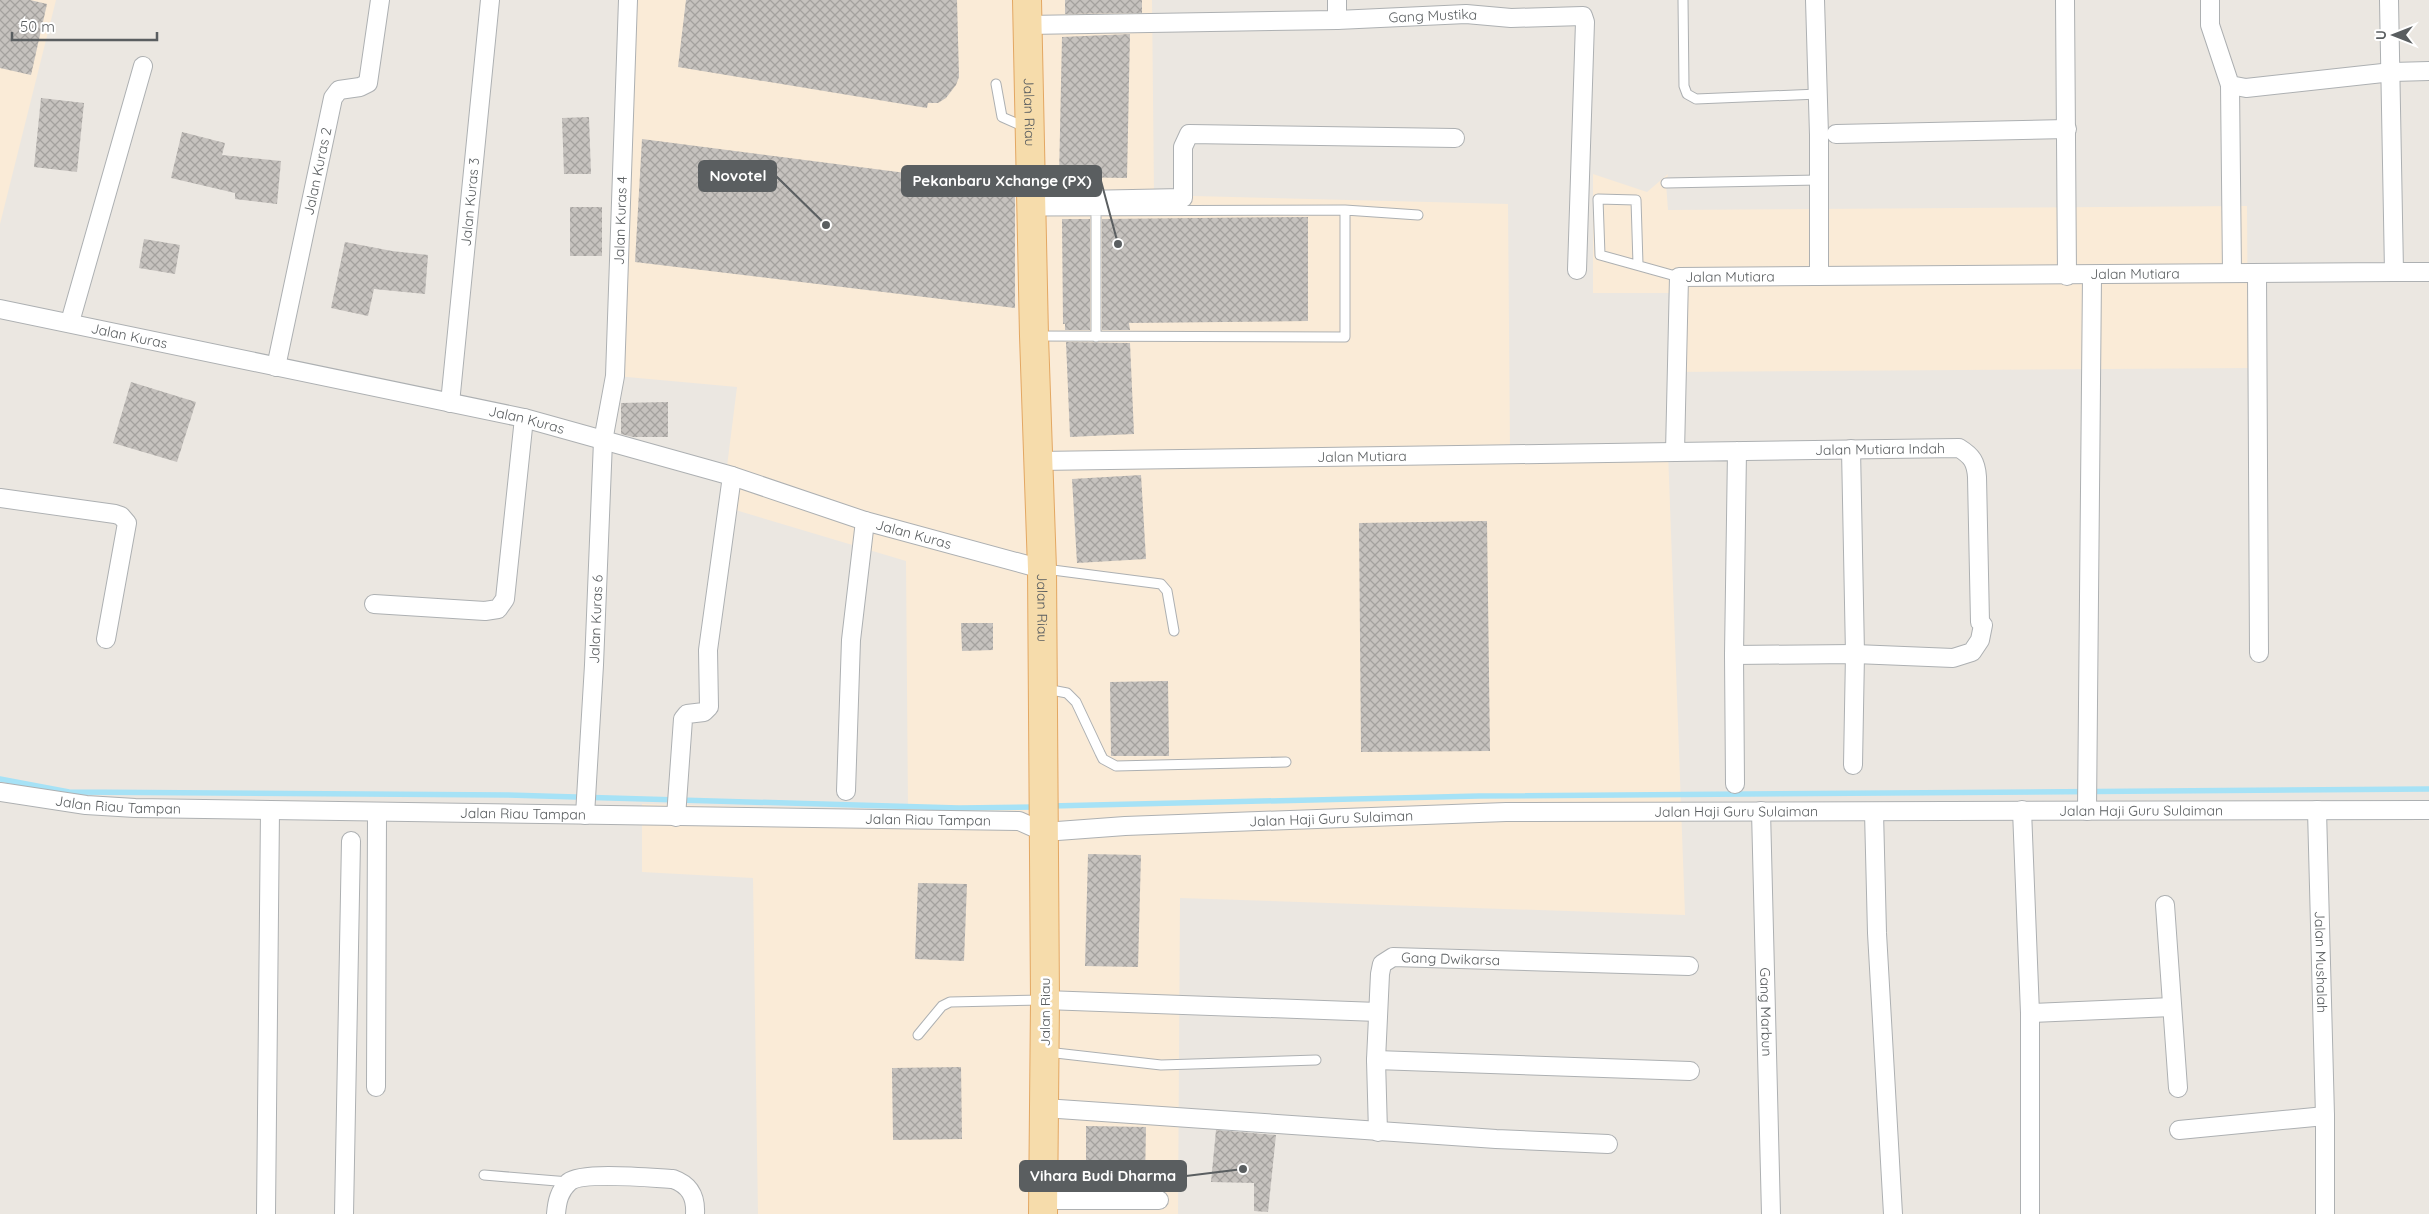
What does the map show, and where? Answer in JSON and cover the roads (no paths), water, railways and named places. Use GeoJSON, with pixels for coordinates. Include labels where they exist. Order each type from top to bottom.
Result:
{"type":"FeatureCollection","features":[{"type":"Feature","properties":{"kind":"main road","name":"Jalan Riau"},"geometry":{"type":"LineString","coordinates":[[1027,12],[1034,336],[1042,569],[1045,1000],[1042,1207]]}},
{"type":"Feature","properties":{"kind":"street","name":"Jalan Kuras 2"},"geometry":{"type":"LineString","coordinates":[[276,367],[333,98],[339,90],[360,87],[368,83],[380,0]]}},
{"type":"Feature","properties":{"kind":"street","name":"Jalan Kuras 3"},"geometry":{"type":"LineString","coordinates":[[450,403],[490,0]]}},
{"type":"Feature","properties":{"kind":"street","name":"Jalan Kuras 4"},"geometry":{"type":"LineString","coordinates":[[603,441],[615,376],[628,0]]}},
{"type":"Feature","properties":{"kind":"street"},"geometry":{"type":"LineString","coordinates":[[1336,0],[1337,20]]}},
{"type":"Feature","properties":{"kind":"street"},"geometry":{"type":"LineString","coordinates":[[1815,0],[1820,180],[1820,276]]}},
{"type":"Feature","properties":{"kind":"street"},"geometry":{"type":"LineString","coordinates":[[2064,0],[2067,129],[2067,276]]}},
{"type":"Feature","properties":{"kind":"street"},"geometry":{"type":"LineString","coordinates":[[2210,0],[2210,24],[2230,85],[2232,273]]}},
{"type":"Feature","properties":{"kind":"street"},"geometry":{"type":"LineString","coordinates":[[2389,0],[2392,72],[2394,272]]}},
{"type":"Feature","properties":{"kind":"street","name":"Gang Mustika"},"geometry":{"type":"LineString","coordinates":[[1027,12],[1337,20],[1466,14],[1511,18],[1579,16],[1585,18],[1577,270]]}},
{"type":"Feature","properties":{"kind":"street"},"geometry":{"type":"LineString","coordinates":[[70,322],[143,66]]}},
{"type":"Feature","properties":{"kind":"street"},"geometry":{"type":"LineString","coordinates":[[2230,85],[2246,88],[2262,87],[2392,72],[2429,71]]}},
{"type":"Feature","properties":{"kind":"street"},"geometry":{"type":"LineString","coordinates":[[1836,134],[2067,129]]}},
{"type":"Feature","properties":{"kind":"street"},"geometry":{"type":"LineString","coordinates":[[1031,206],[1183,198],[1183,147],[1189,134],[1455,138]]}},
{"type":"Feature","properties":{"kind":"street","name":"Jalan Mutiara"},"geometry":{"type":"LineString","coordinates":[[1038,461],[1675,452],[1679,277],[2092,276],[2429,272]]}},
{"type":"Feature","properties":{"kind":"street"},"geometry":{"type":"LineString","coordinates":[[2257,273],[2259,653]]}},
{"type":"Feature","properties":{"kind":"street"},"geometry":{"type":"LineString","coordinates":[[2087,810],[2092,276]]}},
{"type":"Feature","properties":{"kind":"street","name":"Jalan Kuras"},"geometry":{"type":"LineString","coordinates":[[0,309],[70,322],[524,418],[732,476],[865,521],[1042,569]]}},
{"type":"Feature","properties":{"kind":"street"},"geometry":{"type":"LineString","coordinates":[[374,604],[486,611],[493,611],[502,606],[505,599],[509,569],[524,418]]}},
{"type":"Feature","properties":{"kind":"street","name":"Jalan Kuras 6"},"geometry":{"type":"LineString","coordinates":[[585,815],[594,665],[603,441]]}},
{"type":"Feature","properties":{"kind":"street","name":"Jalan Mutiara Indah"},"geometry":{"type":"LineString","coordinates":[[1675,452],[1959,448],[1971,456],[1976,464],[1978,477],[1980,622],[1983,625],[1980,640],[1972,652],[1953,658],[1855,654]]}},
{"type":"Feature","properties":{"kind":"street"},"geometry":{"type":"LineString","coordinates":[[1851,450],[1855,654],[1853,765]]}},
{"type":"Feature","properties":{"kind":"street"},"geometry":{"type":"LineString","coordinates":[[1735,784],[1733,632],[1737,451]]}},
{"type":"Feature","properties":{"kind":"street"},"geometry":{"type":"LineString","coordinates":[[676,817],[684,716],[704,712],[709,707],[708,650],[732,476]]}},
{"type":"Feature","properties":{"kind":"street"},"geometry":{"type":"LineString","coordinates":[[0,498],[115,514],[121,516],[127,523],[106,639]]}},
{"type":"Feature","properties":{"kind":"street"},"geometry":{"type":"LineString","coordinates":[[846,790],[850,640],[865,521]]}},
{"type":"Feature","properties":{"kind":"street"},"geometry":{"type":"LineString","coordinates":[[1734,655],[1855,654]]}},
{"type":"Feature","properties":{"kind":"street","name":"Jalan Riau Tampan"},"geometry":{"type":"LineString","coordinates":[[0,792],[86,805],[377,813],[1019,821],[1044,818]]}},
{"type":"Feature","properties":{"kind":"street"},"geometry":{"type":"LineString","coordinates":[[266,1214],[270,810]]}},
{"type":"Feature","properties":{"kind":"street"},"geometry":{"type":"LineString","coordinates":[[2022,810],[2030,1013],[2030,1214]]}},
{"type":"Feature","properties":{"kind":"street","name":"Jalan Mushalah"},"geometry":{"type":"LineString","coordinates":[[2317,810],[2325,1116],[2324,1214]]}},
{"type":"Feature","properties":{"kind":"street","name":"Jalan Haji Guru Sulaiman"},"geometry":{"type":"LineString","coordinates":[[1044,818],[1125,826],[1506,812],[2429,810]]}},
{"type":"Feature","properties":{"kind":"street","name":"Gang Marbun"},"geometry":{"type":"LineString","coordinates":[[1761,811],[1771,1214]]}},
{"type":"Feature","properties":{"kind":"street"},"geometry":{"type":"LineString","coordinates":[[1874,812],[1878,943],[1893,1214]]}},
{"type":"Feature","properties":{"kind":"street"},"geometry":{"type":"LineString","coordinates":[[376,1087],[377,813]]}},
{"type":"Feature","properties":{"kind":"street"},"geometry":{"type":"LineString","coordinates":[[344,1214],[351,841]]}},
{"type":"Feature","properties":{"kind":"street"},"geometry":{"type":"LineString","coordinates":[[2165,905],[2178,1088]]}},
{"type":"Feature","properties":{"kind":"street","name":"Gang Dwikarsa"},"geometry":{"type":"LineString","coordinates":[[1378,1132],[1376,1060],[1378,1012],[1382,964],[1392,957],[1689,966]]}},
{"type":"Feature","properties":{"kind":"street"},"geometry":{"type":"LineString","coordinates":[[1045,1000],[1378,1012]]}},
{"type":"Feature","properties":{"kind":"street"},"geometry":{"type":"LineString","coordinates":[[2030,1013],[2172,1007]]}},
{"type":"Feature","properties":{"kind":"street"},"geometry":{"type":"LineString","coordinates":[[1376,1060],[1690,1071]]}},
{"type":"Feature","properties":{"kind":"street"},"geometry":{"type":"LineString","coordinates":[[1044,1108],[1378,1132],[1608,1144]]}},
{"type":"Feature","properties":{"kind":"street"},"geometry":{"type":"LineString","coordinates":[[2179,1130],[2325,1116]]}},
{"type":"Feature","properties":{"kind":"street"},"geometry":{"type":"LineString","coordinates":[[556,1214],[560,1195],[569,1182],[585,1176],[673,1179],[682,1182],[688,1188],[695,1204],[695,1214]]}},
{"type":"Feature","properties":{"kind":"street"},"geometry":{"type":"LineString","coordinates":[[1042,1207],[1159,1200]]}},
{"type":"Feature","properties":{"kind":"lane"},"geometry":{"type":"LineString","coordinates":[[1683,0],[1684,86],[1687,94],[1696,99],[1818,94]]}},
{"type":"Feature","properties":{"kind":"lane"},"geometry":{"type":"LineString","coordinates":[[996,84],[1002,116],[1030,130]]}},
{"type":"Feature","properties":{"kind":"lane"},"geometry":{"type":"LineString","coordinates":[[1666,183],[1820,180]]}},
{"type":"Feature","properties":{"kind":"lane"},"geometry":{"type":"LineString","coordinates":[[1638,264],[1636,200],[1598,199],[1600,255],[1638,264],[1679,277]]}},
{"type":"Feature","properties":{"kind":"lane"},"geometry":{"type":"LineString","coordinates":[[1031,206],[1096,212],[1345,210],[1418,215]]}},
{"type":"Feature","properties":{"kind":"lane"},"geometry":{"type":"LineString","coordinates":[[1034,336],[1345,337],[1345,210]]}},
{"type":"Feature","properties":{"kind":"lane"},"geometry":{"type":"LineString","coordinates":[[1096,212],[1096,337]]}},
{"type":"Feature","properties":{"kind":"lane"},"geometry":{"type":"LineString","coordinates":[[1042,569],[1161,584],[1167,591],[1174,632]]}},
{"type":"Feature","properties":{"kind":"lane"},"geometry":{"type":"LineString","coordinates":[[1042,689],[1061,691],[1072,696],[1080,706],[1103,759],[1116,766],[1286,762]]}},
{"type":"Feature","properties":{"kind":"lane"},"geometry":{"type":"LineString","coordinates":[[918,1036],[942,1006],[950,1002],[1045,1000]]}},
{"type":"Feature","properties":{"kind":"lane"},"geometry":{"type":"LineString","coordinates":[[1045,1051],[1161,1066],[1316,1060]]}},
{"type":"Feature","properties":{"kind":"lane"},"geometry":{"type":"LineString","coordinates":[[484,1175],[569,1182]]}},
{"type":"Feature","properties":{"kind":"waterway"},"geometry":{"type":"LineString","coordinates":[[0,779],[69,792],[507,795],[959,808],[1037,807]]}},
{"type":"Feature","properties":{"kind":"waterway"},"geometry":{"type":"LineString","coordinates":[[1051,806],[1479,796],[2429,789]]}},
{"type":"Feature","properties":{"kind":"place","name":"Novotel"},"geometry":{"type":"Point","coordinates":[826,225]}},
{"type":"Feature","properties":{"kind":"place","name":"Pekanbaru Xchange (PX)"},"geometry":{"type":"Point","coordinates":[1118,244]}},
{"type":"Feature","properties":{"kind":"place","name":"Vihara Budi Dharma"},"geometry":{"type":"Point","coordinates":[1243,1169]}}]}
